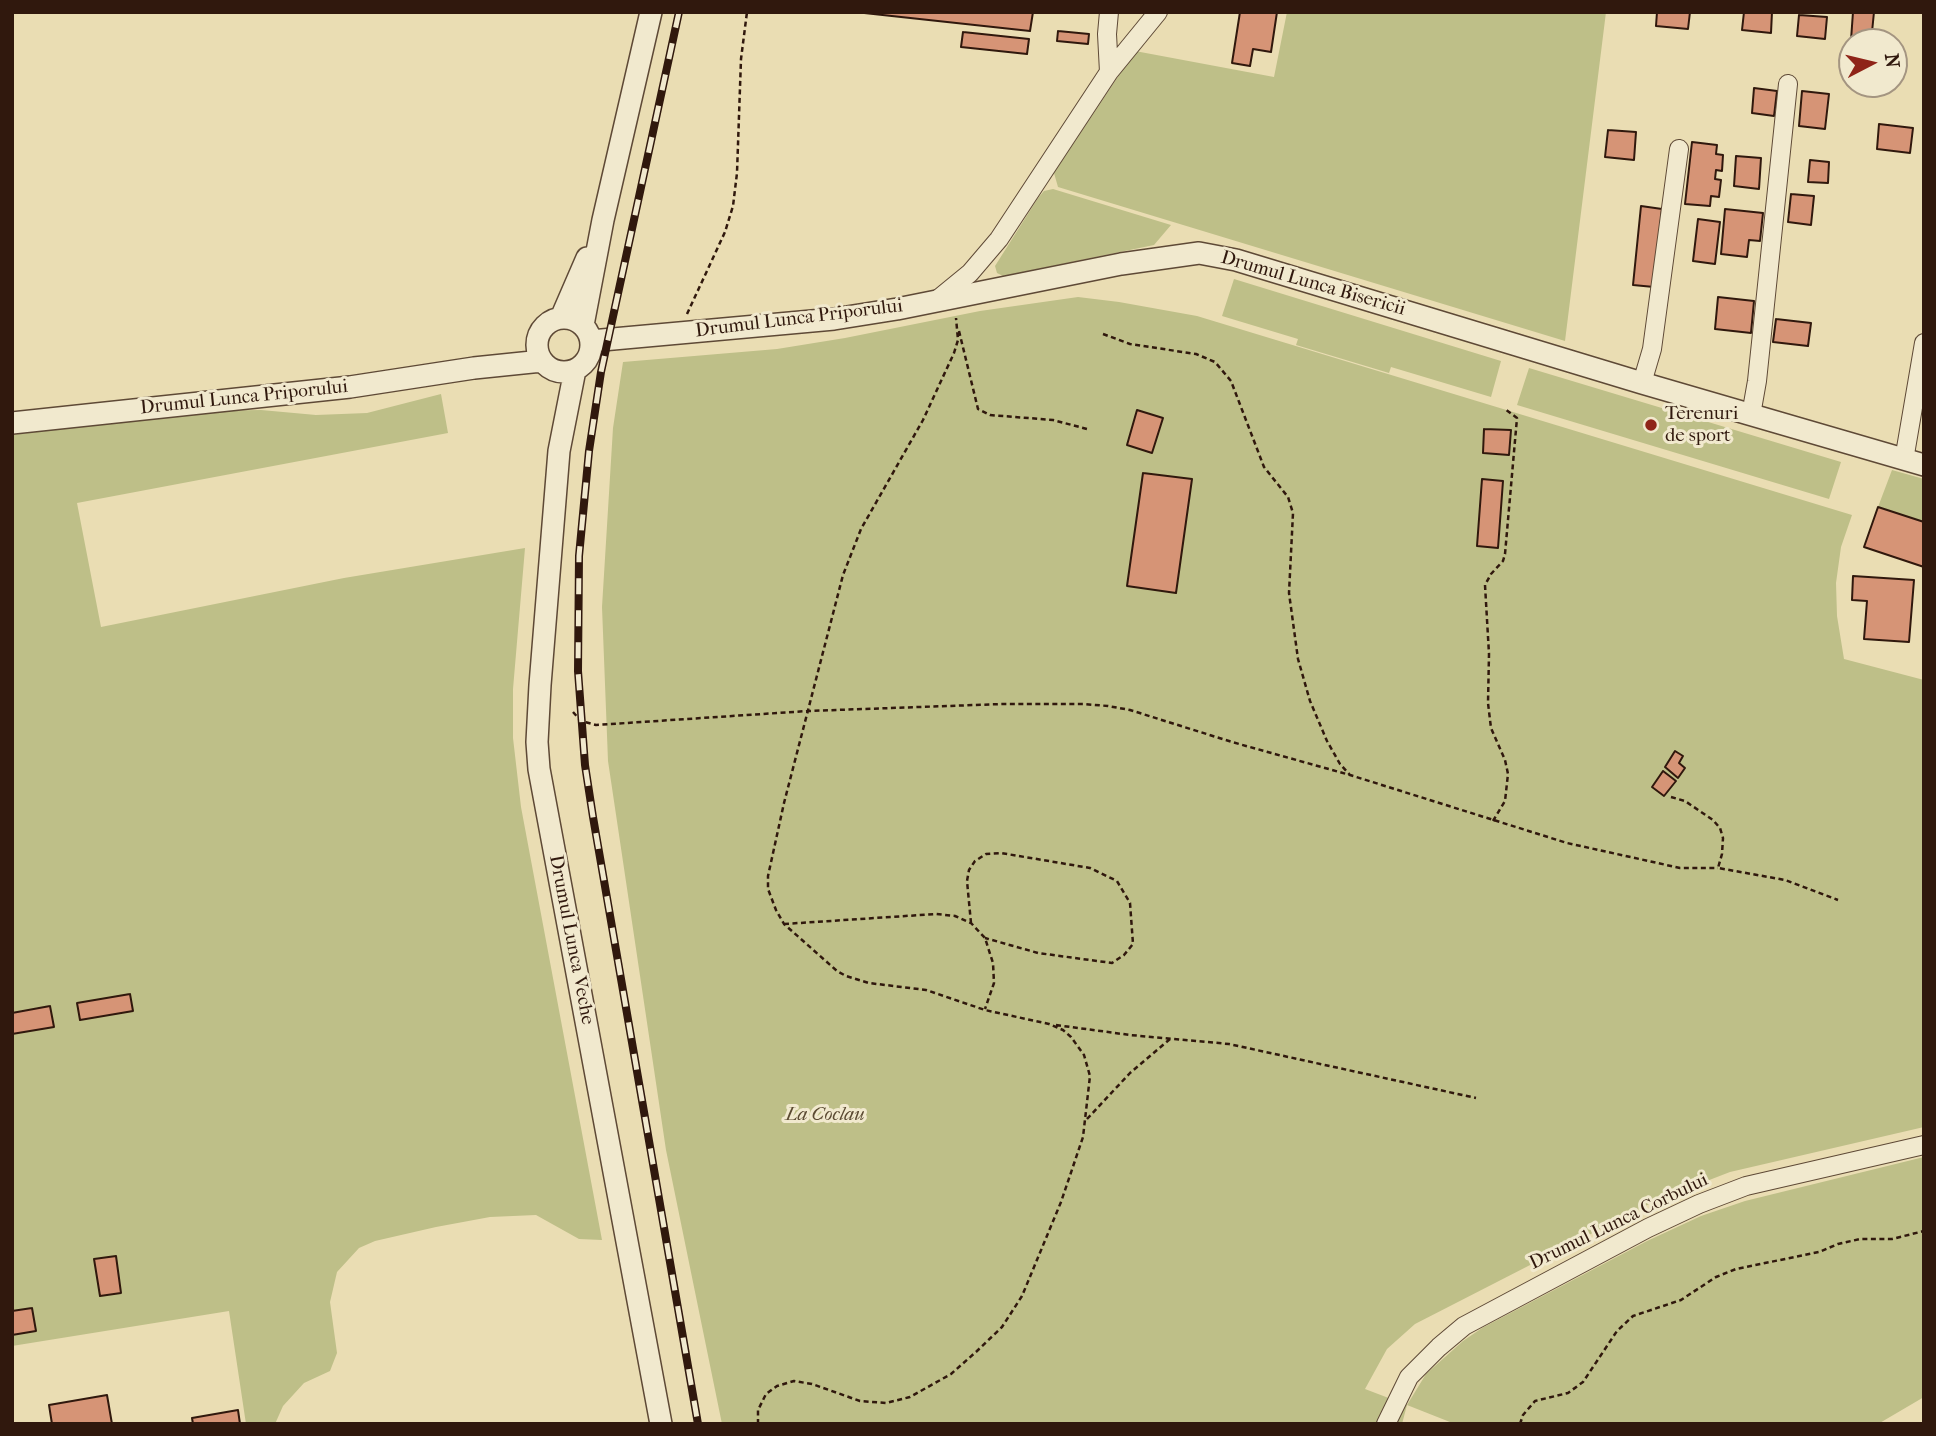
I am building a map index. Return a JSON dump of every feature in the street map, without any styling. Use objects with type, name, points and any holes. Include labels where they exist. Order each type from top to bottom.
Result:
[{"type":"street","points":[[587,333],[573,319],[561,317],[547,323],[538,339],[537,348],[548,365],[562,372],[575,370],[588,358],[587,333],[603,220],[651,12]]},
{"type":"street","points":[[1109,12],[1109,72]]},
{"type":"street","name":"Drumul Lunca Priporului","points":[[587,333],[679,333],[834,319],[935,301],[970,273],[999,239],[1109,72],[1158,12]]},
{"type":"street","points":[[1751,415],[1757,381],[1788,84]]},
{"type":"street","points":[[1642,383],[1652,349],[1679,149]]},
{"type":"street","points":[[561,317],[603,220]]},
{"type":"street","name":"Drumul Lunca Bisericii","points":[[935,301],[1154,258],[1186,253],[1211,254],[1914,462]]},
{"type":"street","name":"Drumul Lunca Priporului","points":[[474,368],[538,339]]},
{"type":"street","points":[[1914,462],[1924,343]]},
{"type":"street","name":"Drumul Lunca Priporului","points":[[12,423],[350,387],[474,368],[548,365]]},
{"type":"street","name":"Drumul Lunca Veche","points":[[548,365],[559,451]]},
{"type":"street","name":"Drumul Lunca Veche","points":[[575,370],[559,451],[540,685],[537,741],[539,769],[661,1424]]},
{"type":"street","name":"Drumul Lunca Corbului","points":[[1386,1424],[1409,1377],[1439,1346],[1464,1326],[1636,1234],[1699,1204],[1746,1186],[1924,1145]]},
{"type":"path","points":[[679,333],[725,232],[733,206],[737,173],[741,59],[747,12]]},
{"type":"path","points":[[935,301],[951,311],[956,318],[978,409],[990,415],[1053,421],[1087,429]]},
{"type":"path","points":[[958,328],[954,353],[923,420],[853,547],[843,575],[768,876],[772,899],[784,923],[837,971],[869,983],[926,990],[985,1010],[1049,1024],[1229,1044],[1476,1098]]},
{"type":"path","points":[[1103,334],[1129,344],[1196,354],[1215,362],[1231,381],[1265,467],[1288,497],[1293,513],[1289,593],[1292,631],[1298,659],[1310,701],[1327,741],[1340,764],[1350,775]]},
{"type":"path","points":[[1493,821],[1504,800],[1508,774],[1489,716],[1485,585],[1491,573],[1503,562],[1505,554],[1517,418],[1505,409]]},
{"type":"path","points":[[573,712],[581,721],[596,725],[808,711],[1003,704],[1108,706],[1130,710],[1350,775],[1567,843],[1680,868],[1718,868],[1786,880],[1838,900]]},
{"type":"path","points":[[1671,797],[1685,801],[1720,828],[1722,846],[1718,868]]},
{"type":"path","points":[[971,923],[967,881],[970,870],[975,861],[986,854],[1001,853],[1090,868],[1117,881],[1129,903],[1133,929],[1133,944],[1124,955],[1111,962],[1038,953],[985,938]]},
{"type":"path","points":[[784,923],[936,914],[955,916],[971,923],[985,938],[993,963],[994,983],[985,1010]]},
{"type":"path","points":[[758,1424],[758,1410],[766,1394],[777,1386],[794,1381],[812,1384],[860,1401],[886,1404],[910,1397],[951,1374],[1002,1327],[1022,1296],[1061,1202],[1086,1120],[1090,1076],[1084,1055],[1071,1037],[1049,1024]]},
{"type":"path","points":[[1086,1120],[1139,1064],[1170,1039]]},
{"type":"path","points":[[1520,1424],[1523,1415],[1535,1401],[1568,1392],[1583,1382],[1617,1331],[1633,1316],[1681,1300],[1716,1277],[1736,1269],[1819,1252],[1849,1241],[1892,1239],[1924,1231]]},
{"type":"green space","points":[[1287,12],[1606,12],[1565,341],[1058,187],[1054,173],[1135,51],[1274,77]]},
{"type":"green space","points":[[1053,189],[1171,225],[1154,245],[1003,276],[997,273],[995,266],[1038,198],[1044,191]]},
{"type":"green space","points":[[1234,279],[1501,361],[1491,397],[1391,367],[1389,373],[1296,345],[1298,339],[1222,316]]},
{"type":"green space","name":"La Coclau","points":[[1078,297],[1197,316],[1852,515],[1841,547],[1836,583],[1837,616],[1844,659],[1924,680],[1924,1127],[1730,1172],[1655,1201],[1415,1324],[1387,1349],[1365,1389],[1407,1405],[1402,1424],[722,1424],[666,1150],[608,761],[602,607],[613,428],[623,362],[777,349],[980,311]]},
{"type":"green space","name":"Terenuri de sport","points":[[1529,368],[1841,462],[1829,499],[1517,405]]},
{"type":"green space","points":[[441,394],[448,433],[77,503],[101,627],[344,578],[525,548],[513,689],[513,738],[521,807],[602,1240],[579,1239],[536,1215],[490,1217],[436,1227],[375,1241],[359,1248],[337,1272],[330,1302],[337,1353],[330,1371],[304,1383],[283,1406],[275,1424],[246,1424],[229,1311],[12,1346],[12,435],[196,411],[261,410],[316,415],[367,413]]},
{"type":"green space","points":[[1892,470],[1924,479],[1924,522],[1878,507]]},
{"type":"green space","points":[[1924,1157],[1924,1397],[1878,1424],[1455,1424],[1407,1405],[1426,1374],[1482,1328],[1647,1241],[1701,1216],[1745,1201]]},
{"type":"building","points":[[855,12],[1033,12],[1030,31]]},
{"type":"building","points":[[1240,12],[1277,12],[1271,52],[1253,49],[1250,66],[1232,63]]},
{"type":"building","points":[[1657,12],[1690,12],[1688,29],[1656,26]]},
{"type":"building","points":[[1744,12],[1772,12],[1771,33],[1742,30]]},
{"type":"building","points":[[1853,12],[1874,12],[1872,28],[1852,28]]},
{"type":"building","points":[[1799,15],[1827,17],[1825,39],[1797,36]]},
{"type":"building","points":[[1058,31],[1089,34],[1088,44],[1057,41]]},
{"type":"building","points":[[963,32],[1029,39],[1027,54],[961,47]]},
{"type":"building","points":[[1754,88],[1777,91],[1774,116],[1752,113]]},
{"type":"building","points":[[1802,91],[1829,94],[1825,129],[1799,126]]},
{"type":"building","points":[[1879,124],[1913,128],[1910,153],[1877,149]]},
{"type":"building","points":[[1608,130],[1636,132],[1634,160],[1605,157]]},
{"type":"building","points":[[1692,142],[1717,145],[1716,154],[1723,155],[1722,171],[1716,170],[1715,179],[1721,180],[1719,197],[1711,196],[1710,206],[1685,204]]},
{"type":"building","points":[[1736,156],[1761,158],[1759,189],[1734,186]]},
{"type":"building","points":[[1810,160],[1829,162],[1828,183],[1808,182]]},
{"type":"building","points":[[1791,194],[1814,196],[1811,225],[1788,222]]},
{"type":"building","points":[[1641,206],[1662,209],[1654,287],[1633,285]]},
{"type":"building","points":[[1725,209],[1763,213],[1760,241],[1749,240],[1747,257],[1721,254]]},
{"type":"building","points":[[1698,219],[1720,222],[1715,264],[1693,261]]},
{"type":"building","points":[[1718,297],[1754,301],[1751,333],[1715,329]]},
{"type":"building","points":[[1776,319],[1811,323],[1808,346],[1773,342]]},
{"type":"building","points":[[1137,410],[1163,418],[1152,453],[1127,445]]},
{"type":"building","points":[[1484,429],[1511,430],[1509,455],[1483,453]]},
{"type":"building","points":[[1143,473],[1192,479],[1176,593],[1127,586]]},
{"type":"building","points":[[1482,479],[1503,481],[1498,548],[1477,546]]},
{"type":"building","points":[[1878,507],[1924,522],[1924,567],[1864,547]]},
{"type":"building","points":[[1853,576],[1914,580],[1909,642],[1864,639],[1867,601],[1852,600]]},
{"type":"building","points":[[1675,751],[1683,756],[1679,763],[1685,768],[1678,778],[1665,767]]},
{"type":"building","points":[[1663,771],[1676,781],[1664,796],[1652,787]]},
{"type":"building","points":[[130,994],[133,1011],[80,1020],[77,1003]]},
{"type":"building","points":[[50,1006],[54,1027],[12,1034],[12,1013]]},
{"type":"building","points":[[116,1256],[121,1293],[100,1296],[94,1259]]},
{"type":"building","points":[[32,1308],[36,1331],[12,1335],[12,1311]]},
{"type":"building","points":[[107,1395],[112,1424],[52,1424],[49,1405]]},
{"type":"building","points":[[238,1410],[240,1424],[193,1424],[192,1418]]},
{"type":"railway","points":[[679,12],[601,372],[589,451],[579,556],[578,671],[585,765],[593,817],[698,1424]]},
{"type":"place","name":"Terenuri de sport","points":[[1651,425]]}]
